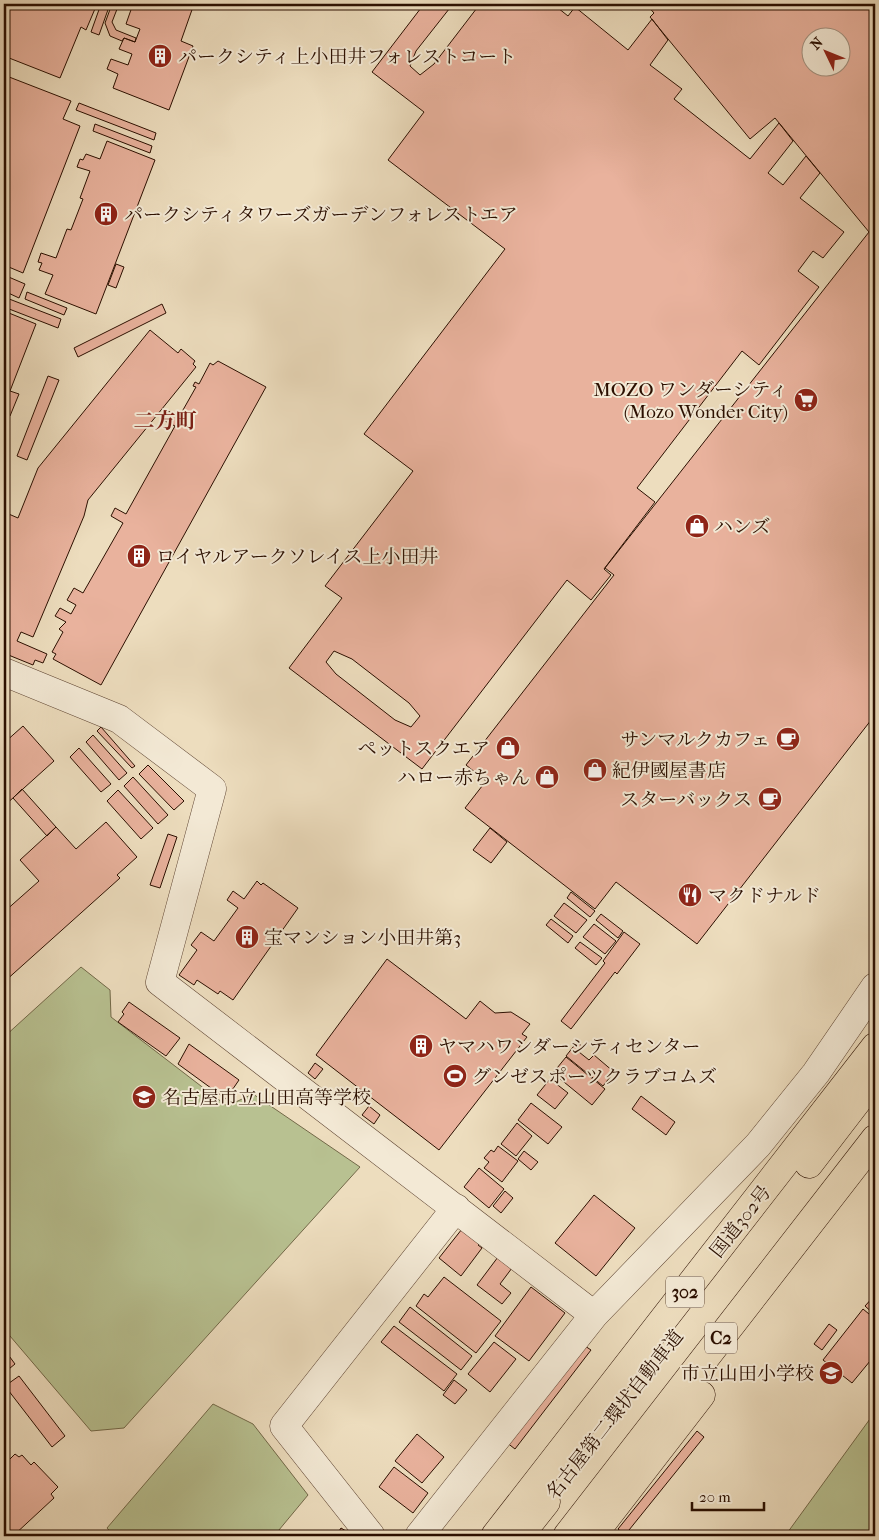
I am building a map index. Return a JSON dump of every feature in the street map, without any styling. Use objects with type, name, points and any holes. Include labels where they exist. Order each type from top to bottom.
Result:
[{"type":"highway","points":[[547,1470],[582,1411],[875,1032]]},
{"type":"highway","name":"国道302号","points":[[495,1536],[875,1047]]},
{"type":"highway","name":"名古屋第二環状自動車道","points":[[519,1536],[875,1078]]},
{"type":"highway","name":"名古屋第二環状自動車道","points":[[567,1536],[875,1139]]},
{"type":"highway","points":[[592,1536],[875,1168]]},
{"type":"street","points":[[4,672],[119,719],[212,789],[160,982],[594,1315]]},
{"type":"street","points":[[419,1536],[594,1315],[758,1145],[816,1073],[875,987]]},
{"type":"street","points":[[371,1536],[284,1426],[456,1208]]},
{"type":"green space","points":[[81,967],[110,990],[111,1017],[227,1106],[253,1094],[360,1167],[124,1428],[91,1431],[4,1329],[4,1037]]},
{"type":"green space","points":[[213,1404],[253,1424],[308,1495],[274,1536],[114,1536],[107,1528]]},
{"type":"green space","points":[[875,1412],[875,1536],[785,1536]]},
{"type":"building","points":[[4,4],[97,4],[86,30],[81,27],[60,78],[4,56]]},
{"type":"building","points":[[101,4],[110,4],[99,35],[91,32]]},
{"type":"building","points":[[112,4],[119,4],[112,22],[116,30],[136,38],[135,42],[124,38],[122,41],[110,36],[105,23]]},
{"type":"building","name":"パークシティ上小田井フォレストコート","points":[[133,4],[194,4],[181,41],[193,46],[169,110],[113,88],[118,74],[107,69],[111,59],[128,65],[132,54],[119,49],[124,38],[135,42],[140,29],[126,24]]},
{"type":"building","points":[[424,4],[453,4],[416,51],[410,66],[420,75],[434,64],[480,4],[553,4],[568,16],[575,7],[628,50],[652,19],[668,40],[650,65],[682,89],[674,99],[750,159],[779,123],[793,141],[768,173],[783,185],[806,156],[820,173],[800,198],[844,232],[823,258],[813,251],[798,271],[819,287],[759,365],[742,351],[637,488],[655,502],[604,569],[611,575],[591,600],[567,580],[422,769],[289,668],[342,598],[325,586],[413,471],[364,434],[505,249],[388,160],[424,112],[372,72]],"holes":[[[334,651],[352,659],[409,703],[420,716],[411,727],[395,720],[336,674],[326,662]]]},
{"type":"building","name":"MOZO ワンダーシティ (Mozo Wonder City)","points":[[646,4],[875,4],[875,715],[697,944],[616,882],[595,909],[465,808],[486,781],[466,765],[614,575],[605,568],[869,232],[775,118],[750,139],[650,17],[654,13]]},
{"type":"building","points":[[4,75],[71,101],[63,119],[80,126],[23,273],[4,265]]},
{"type":"building","points":[[79,103],[156,133],[154,140],[76,110]]},
{"type":"building","points":[[95,124],[152,146],[150,153],[93,131]]},
{"type":"building","name":"パークシティタワーズガーデンフォレストエア","points":[[107,141],[155,160],[96,314],[45,294],[53,275],[39,270],[42,263],[38,262],[41,253],[56,258],[67,229],[71,230],[83,199],[80,198],[90,171],[77,167],[80,159],[83,160],[86,154],[100,159]]},
{"type":"building","points":[[116,264],[124,267],[116,288],[108,285]]},
{"type":"building","points":[[4,275],[25,284],[19,298],[4,291]]},
{"type":"building","points":[[27,292],[67,308],[64,315],[25,299]]},
{"type":"building","points":[[4,297],[61,319],[58,328],[4,307]]},
{"type":"building","points":[[162,304],[166,313],[78,357],[74,348]]},
{"type":"building","points":[[4,311],[36,324],[10,391],[19,394],[10,416],[4,413]]},
{"type":"building","points":[[150,330],[178,353],[181,349],[195,361],[193,364],[196,367],[88,500],[84,516],[33,637],[21,632],[17,641],[47,654],[43,663],[35,660],[33,665],[6,654],[9,648],[4,646],[4,512],[18,518],[38,468]]},
{"type":"building","name":"ロイヤルアークソレイス上小田井","points":[[218,361],[266,387],[101,685],[53,659],[56,654],[52,652],[63,632],[59,629],[66,622],[55,616],[60,608],[71,614],[76,605],[67,600],[74,588],[83,593],[123,523],[111,516],[115,508],[126,514],[175,426],[163,420],[168,411],[179,417],[196,387],[193,386],[195,382],[199,384],[210,363],[213,365]]},
{"type":"building","points":[[48,376],[59,380],[27,460],[17,456]]},
{"type":"building","points":[[23,726],[54,761],[4,806],[4,743]]},
{"type":"building","points":[[101,727],[135,766],[132,768],[97,731]]},
{"type":"building","points":[[93,735],[127,773],[119,780],[86,742]]},
{"type":"building","points":[[79,748],[111,784],[101,792],[70,757]]},
{"type":"building","points":[[148,765],[184,801],[174,810],[139,774]]},
{"type":"building","points":[[133,777],[168,815],[158,824],[124,786]]},
{"type":"building","points":[[22,789],[56,827],[47,836],[13,798]]},
{"type":"building","points":[[118,790],[153,828],[141,839],[107,801]]},
{"type":"building","points":[[106,822],[137,857],[117,875],[120,878],[4,982],[4,912],[39,881],[20,860],[56,827],[76,849]]},
{"type":"building","points":[[490,828],[507,842],[491,863],[473,850]]},
{"type":"building","points":[[168,834],[177,837],[160,888],[150,885]]},
{"type":"building","name":"宝マンション小田井第3","points":[[257,881],[261,885],[263,883],[298,908],[233,1000],[220,991],[218,994],[197,980],[194,985],[179,975],[197,950],[191,945],[201,932],[214,941],[238,908],[227,900],[233,891],[244,899]]},
{"type":"building","points":[[571,892],[595,911],[590,917],[567,898]]},
{"type":"building","points":[[564,903],[587,920],[576,933],[554,916]]},
{"type":"building","points":[[601,914],[623,931],[618,938],[596,920]]},
{"type":"building","points":[[551,919],[573,936],[568,943],[546,925]]},
{"type":"building","points":[[594,924],[616,941],[605,954],[583,937]]},
{"type":"building","points":[[624,932],[640,944],[617,974],[615,972],[571,1029],[561,1021],[605,963],[603,961]]},
{"type":"building","points":[[580,942],[602,958],[596,965],[575,948]]},
{"type":"building","name":"ヤマハワンダーシティセンター","points":[[387,959],[466,1019],[480,1001],[495,1013],[511,1012],[530,1024],[522,1034],[527,1037],[439,1150],[316,1055]]},
{"type":"building","points":[[129,1002],[180,1038],[166,1056],[118,1022]]},
{"type":"building","points":[[577,1042],[583,1047],[579,1052],[589,1060],[594,1055],[614,1072],[603,1086],[566,1056]]},
{"type":"building","points":[[189,1044],[239,1080],[226,1099],[178,1064]]},
{"type":"building","points":[[566,1057],[605,1089],[592,1105],[553,1073]]},
{"type":"building","points":[[315,1063],[323,1069],[315,1079],[308,1073]]},
{"type":"building","points":[[550,1079],[568,1093],[555,1109],[537,1095]]},
{"type":"building","points":[[641,1096],[675,1122],[666,1135],[632,1109]]},
{"type":"building","points":[[531,1103],[562,1127],[548,1144],[518,1120]]},
{"type":"building","points":[[369,1106],[380,1115],[374,1124],[362,1115]]},
{"type":"building","points":[[517,1123],[532,1136],[516,1156],[501,1144]]},
{"type":"building","points":[[498,1146],[518,1161],[502,1182],[484,1168],[489,1162],[484,1158],[491,1150],[494,1152]]},
{"type":"building","points":[[524,1151],[538,1162],[531,1170],[518,1159]]},
{"type":"building","points":[[479,1168],[504,1189],[489,1208],[464,1187]]},
{"type":"building","points":[[505,1191],[513,1198],[501,1213],[493,1206]]},
{"type":"building","points":[[594,1195],[635,1228],[596,1276],[555,1243]]},
{"type":"building","points":[[462,1229],[481,1242],[478,1245],[482,1248],[461,1276],[439,1258]]},
{"type":"building","points":[[501,1253],[515,1264],[500,1284],[511,1293],[502,1304],[477,1285]]},
{"type":"building","points":[[444,1277],[501,1321],[476,1353],[416,1306],[424,1294],[428,1297]]},
{"type":"building","points":[[531,1287],[565,1313],[529,1361],[495,1336]]},
{"type":"building","points":[[875,1295],[875,1315],[865,1306]]},
{"type":"building","points":[[410,1307],[472,1356],[461,1370],[399,1322]]},
{"type":"building","points":[[863,1309],[875,1319],[875,1355],[852,1383],[823,1360]]},
{"type":"building","points":[[829,1324],[837,1330],[822,1350],[814,1344]]},
{"type":"building","points":[[394,1326],[457,1374],[444,1391],[381,1342]]},
{"type":"building","points":[[494,1342],[516,1359],[490,1392],[468,1374]]},
{"type":"building","points":[[582,1344],[591,1350],[515,1449],[506,1442]]},
{"type":"building","points":[[4,1349],[15,1364],[4,1373]]},
{"type":"building","points":[[19,1376],[65,1436],[52,1447],[5,1386]]},
{"type":"building","points":[[454,1380],[467,1390],[455,1404],[443,1395]]},
{"type":"building","points":[[697,1431],[704,1437],[625,1535],[618,1529]]},
{"type":"building","points":[[417,1434],[444,1457],[422,1483],[395,1461]]},
{"type":"building","points":[[15,1454],[19,1457],[22,1455],[31,1465],[34,1462],[58,1487],[51,1494],[54,1498],[13,1536],[4,1536],[4,1465]]},
{"type":"building","points":[[394,1467],[428,1493],[413,1513],[379,1487]]},
{"type":"building","points":[[341,1528],[354,1536],[336,1536]]},
{"type":"place","name":"パークシティ上小田井フォレストコート","points":[[160,56]]},
{"type":"place","name":"パークシティタワーズガーデンフォレストエア","points":[[106,214]]},
{"type":"place","name":"MOZO ワンダーシティ (Mozo Wonder City)","points":[[806,400]]},
{"type":"place","name":"ハンズ","points":[[697,526]]},
{"type":"place","name":"ロイヤルアークソレイス上小田井","points":[[139,556]]},
{"type":"place","name":"サンマルクカフェ","points":[[788,739]]},
{"type":"place","name":"ペットスクエア","points":[[508,748]]},
{"type":"place","name":"紀伊國屋書店","points":[[595,770]]},
{"type":"place","name":"ハロー赤ちゃん","points":[[547,777]]},
{"type":"place","name":"スターバックス","points":[[770,799]]},
{"type":"place","name":"マクドナルド","points":[[690,895]]},
{"type":"place","name":"宝マンション小田井第3","points":[[247,937]]},
{"type":"place","name":"ヤマハワンダーシティセンター","points":[[421,1046]]},
{"type":"place","name":"グンゼスポーツクラブコムズ","points":[[455,1076]]},
{"type":"place","name":"名古屋市立山田高等学校","points":[[144,1097]]},
{"type":"place","name":"市立山田小学校","points":[[831,1373]]},
{"type":"district","name":"二方町","points":[[165,421]]}]
